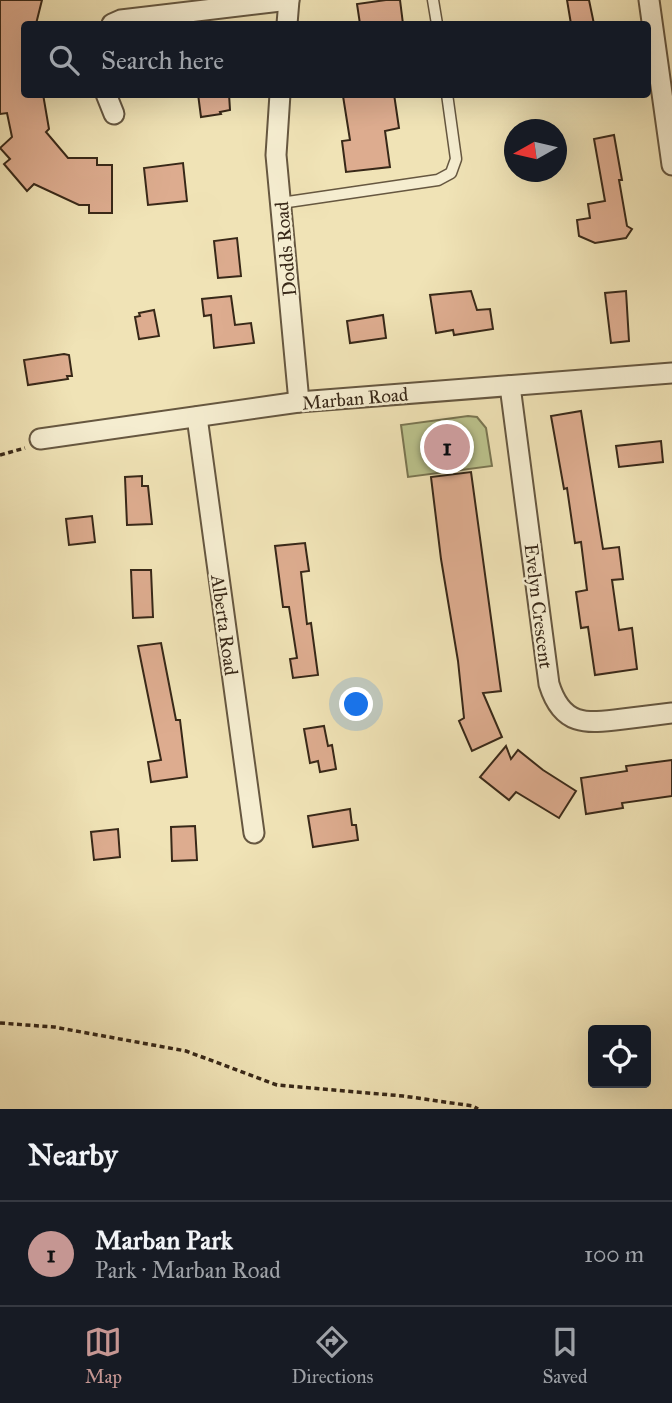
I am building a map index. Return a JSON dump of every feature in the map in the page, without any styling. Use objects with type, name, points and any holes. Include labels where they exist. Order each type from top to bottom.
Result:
[{"type":"street","points":[[119,21],[289,0],[286,21]]},
{"type":"street","points":[[649,0],[672,166]]},
{"type":"street","points":[[108,98],[114,114]]},
{"type":"street","name":"Dodds Road","points":[[280,98],[276,155],[299,402]]},
{"type":"street","name":"Marban Road","points":[[40,439],[299,402],[672,373]]},
{"type":"street","name":"Evelyn Crescent","points":[[510,386],[549,684],[554,701],[577,721],[593,723],[672,713]]},
{"type":"street","name":"Alberta Road","points":[[197,417],[254,833]]},
{"type":"lane","points":[[433,0],[436,21]]},
{"type":"lane","points":[[281,203],[438,180],[451,173],[456,159],[448,98]]},
{"type":"path","points":[[0,455],[22,450],[40,439]]},
{"type":"path","points":[[0,1023],[54,1027],[186,1051],[277,1085],[403,1096],[473,1106],[478,1109]]},
{"type":"green space","points":[[477,417],[486,428],[492,466],[408,477],[401,425]]},
{"type":"building","points":[[0,0],[42,0],[37,21],[21,21],[21,98],[44,98],[49,129],[46,132],[68,158],[97,158],[97,165],[112,165],[112,213],[89,213],[89,205],[79,205],[34,184],[27,191],[4,164],[10,159],[0,148],[12,137],[7,113],[0,114]]},
{"type":"building","points":[[400,0],[403,21],[360,21],[357,4]]},
{"type":"building","points":[[567,0],[589,0],[593,21],[570,21]]},
{"type":"building","points":[[199,98],[229,98],[230,110],[201,117]]},
{"type":"building","points":[[343,98],[395,98],[399,128],[385,131],[390,167],[346,172],[342,141],[350,140]]},
{"type":"building","points":[[614,135],[627,226],[632,229],[626,238],[595,243],[579,236],[577,220],[590,218],[588,204],[605,201],[594,139]]},
{"type":"building","points":[[183,163],[187,201],[148,205],[144,168]]},
{"type":"building","points":[[237,238],[241,276],[218,278],[214,241]]},
{"type":"building","points":[[471,291],[477,310],[490,309],[493,329],[454,335],[453,330],[436,333],[430,295]]},
{"type":"building","points":[[626,291],[629,341],[611,343],[605,293]]},
{"type":"building","points":[[231,296],[235,325],[251,323],[254,343],[214,348],[211,315],[204,316],[202,299]]},
{"type":"building","points":[[154,310],[159,336],[139,339],[135,317],[140,316],[139,313]]},
{"type":"building","points":[[383,315],[386,338],[350,343],[347,321]]},
{"type":"building","points":[[69,355],[72,376],[67,376],[68,379],[28,385],[24,360]]},
{"type":"building","points":[[581,411],[603,549],[619,547],[623,579],[612,580],[619,630],[632,628],[637,669],[595,675],[588,627],[581,628],[576,592],[587,590],[581,542],[575,543],[567,488],[564,489],[551,416]]},
{"type":"building","points":[[661,441],[663,462],[619,467],[616,446]]},
{"type":"building","points":[[471,472],[501,691],[483,693],[502,737],[472,751],[459,721],[464,718],[458,661],[431,477]]},
{"type":"building","points":[[142,476],[142,486],[148,486],[152,524],[127,525],[125,477]]},
{"type":"building","points":[[92,516],[95,542],[69,545],[66,519]]},
{"type":"building","points":[[305,543],[309,571],[301,572],[307,624],[311,623],[318,675],[293,678],[290,659],[297,658],[289,607],[283,607],[275,546]]},
{"type":"building","points":[[131,570],[151,570],[153,617],[133,618]]},
{"type":"building","points":[[161,643],[176,720],[180,720],[187,777],[151,782],[148,762],[161,760],[138,646]]},
{"type":"building","points":[[324,726],[328,746],[332,745],[336,769],[320,772],[318,761],[310,763],[304,729]]},
{"type":"building","points":[[506,746],[511,759],[518,750],[576,791],[559,818],[516,792],[509,800],[480,777]]},
{"type":"building","points":[[672,760],[672,796],[622,803],[623,808],[586,814],[581,778],[627,771],[626,766]]},
{"type":"building","points":[[350,809],[358,840],[313,847],[308,816]]},
{"type":"building","points":[[195,826],[197,860],[172,861],[171,827]]},
{"type":"building","points":[[118,829],[120,857],[94,860],[91,832]]},
{"type":"place","name":"Marban Park","points":[[447,447]]}]
